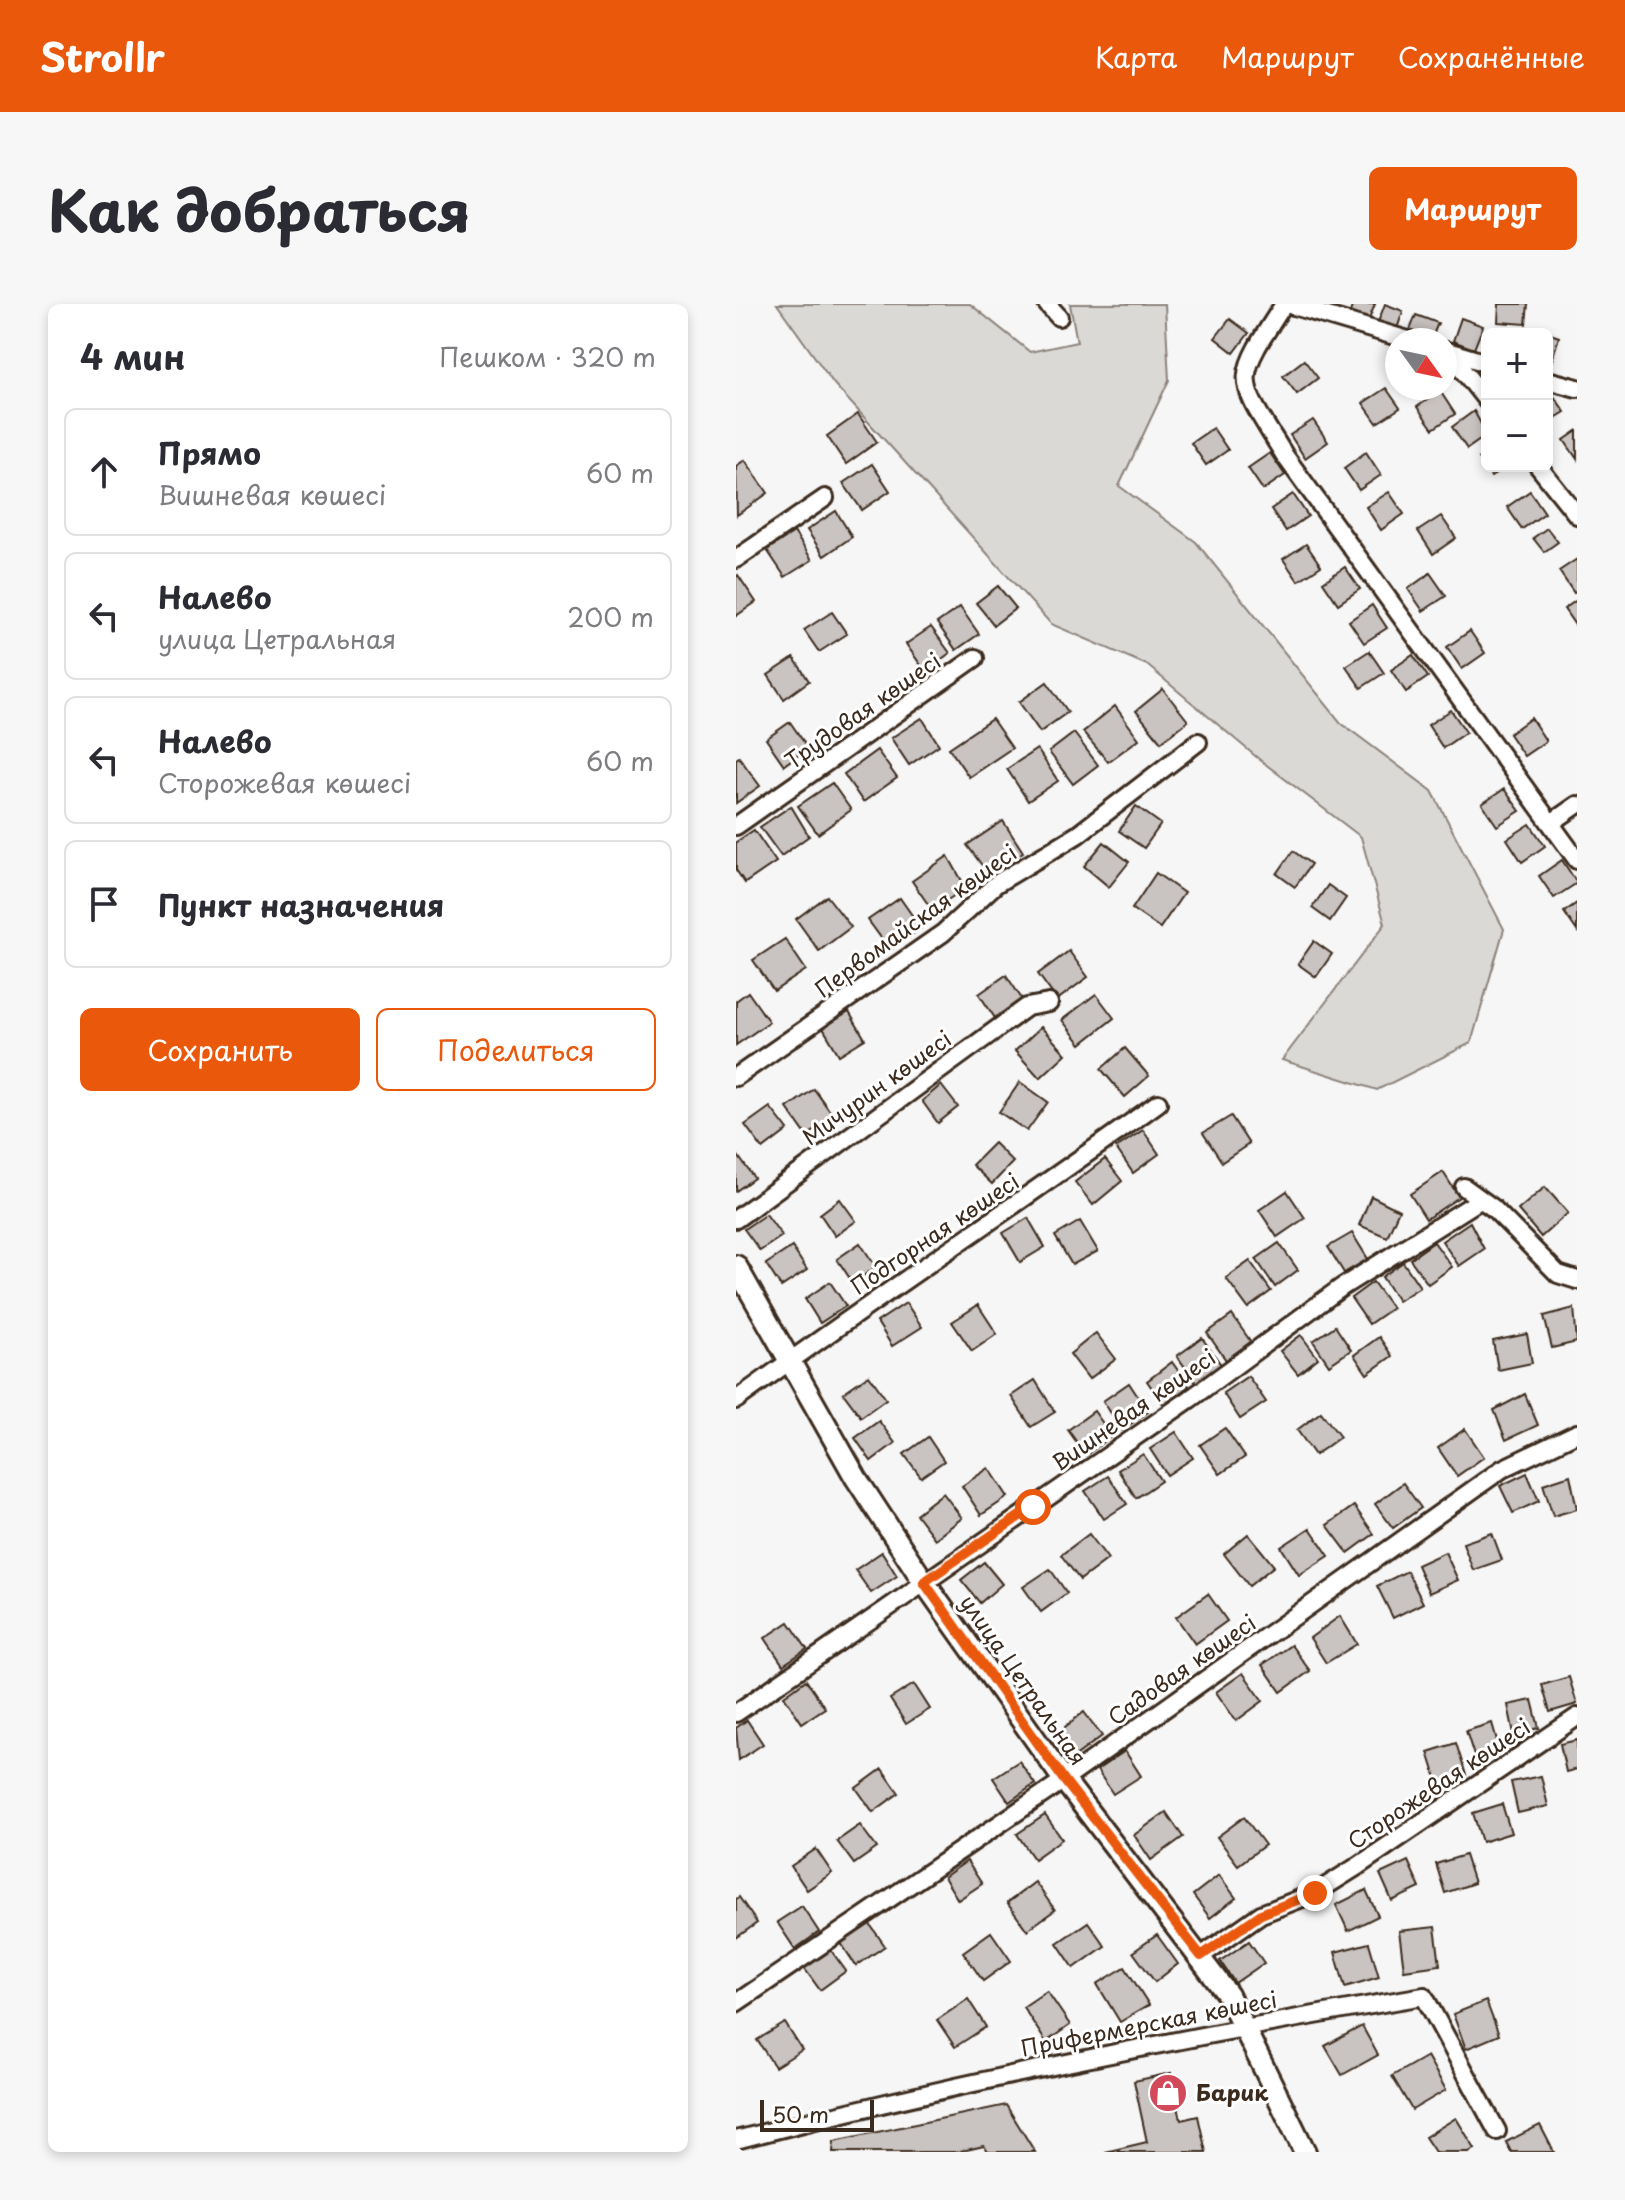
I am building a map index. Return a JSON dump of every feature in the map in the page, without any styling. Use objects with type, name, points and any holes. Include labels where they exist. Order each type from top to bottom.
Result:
[{"type":"street","points":[[1047,304],[1059,317]]},
{"type":"street","points":[[1385,333],[1286,304],[1249,357],[1244,381],[1253,403],[1285,456],[1577,860]]},
{"type":"street","points":[[1457,354],[1481,361]]},
{"type":"street","points":[[1457,364],[1486,400]]},
{"type":"street","points":[[1553,382],[1577,388]]},
{"type":"street","points":[[1543,472],[1577,515]]},
{"type":"street","points":[[736,559],[825,498]]},
{"type":"street","name":"Трудовая көшесі","points":[[736,826],[975,658]]},
{"type":"street","name":"Первомайская көшесі","points":[[736,1077],[943,933],[996,884],[1077,835],[1198,742]]},
{"type":"street","points":[[1551,823],[1577,805]]},
{"type":"street","name":"Мичурин көшесі","points":[[736,1219],[1027,1007],[1049,1003]]},
{"type":"street","name":"Подгорная көшесі","points":[[736,1400],[916,1270],[1024,1201],[1158,1103]]},
{"type":"street","points":[[1464,1187],[1493,1208],[1558,1274],[1577,1280]]},
{"type":"street","name":"Вишневая көшесі","points":[[736,1713],[1190,1399],[1342,1287],[1480,1200]]},
{"type":"street","name":"улица Цетральная","points":[[736,1266],[856,1478],[924,1582],[1064,1780],[1228,1995],[1241,2027],[1273,2082],[1305,2152]]},
{"type":"street","name":"Садовая көшесі","points":[[736,2003],[1064,1780],[1502,1469],[1577,1433]]},
{"type":"street","name":"Сторожевая көшесі","points":[[1201,1956],[1261,1914],[1315,1893],[1358,1866],[1577,1717]]},
{"type":"street","name":"Прифермерская көшесі","points":[[736,2140],[842,2111],[1241,2027],[1424,1996],[1497,2131]]},
{"type":"shaded area","points":[[777,304],[970,304],[1030,352],[1077,342],[1070,304],[1165,304],[1169,380],[1119,486],[1196,542],[1341,723],[1432,791],[1504,929],[1471,1043],[1377,1090],[1282,1060],[1385,924],[1361,837],[1260,760],[1147,665],[1051,624],[834,384]]},
{"type":"building","points":[[1353,304],[1375,304],[1368,322],[1349,315]]},
{"type":"building","points":[[1385,304],[1403,311],[1397,328],[1377,325]]},
{"type":"building","points":[[1499,304],[1528,304],[1526,324],[1498,322]]},
{"type":"building","points":[[1416,315],[1438,323],[1436,328],[1411,328]]},
{"type":"building","points":[[1461,318],[1483,326],[1474,349],[1457,343]]},
{"type":"building","points":[[1230,319],[1249,333],[1234,353],[1215,338]]},
{"type":"building","points":[[1553,335],[1559,337],[1553,356]]},
{"type":"building","points":[[1304,360],[1318,378],[1297,394],[1283,376]]},
{"type":"building","points":[[1385,389],[1385,400],[1394,400],[1400,408],[1377,423],[1363,403]]},
{"type":"building","points":[[1553,395],[1565,412],[1553,419]]},
{"type":"building","points":[[1427,400],[1446,400],[1455,414],[1433,429],[1417,407]]},
{"type":"building","points":[[1474,411],[1481,424],[1481,439],[1467,449],[1452,427]]},
{"type":"building","points":[[858,414],[877,442],[846,464],[827,436]]},
{"type":"building","points":[[1313,420],[1328,442],[1305,458],[1290,435]]},
{"type":"building","points":[[1213,428],[1228,450],[1206,465],[1191,443]]},
{"type":"building","points":[[1577,431],[1577,459],[1564,440]]},
{"type":"building","points":[[1366,452],[1381,475],[1359,490],[1344,468]]},
{"type":"building","points":[[1270,453],[1285,475],[1263,490],[1248,468]]},
{"type":"building","points":[[745,460],[768,493],[737,515],[736,466]]},
{"type":"building","points":[[872,464],[890,491],[862,510],[843,483]]},
{"type":"building","points":[[1530,491],[1545,513],[1522,529],[1507,507]]},
{"type":"building","points":[[1389,492],[1404,514],[1381,530],[1366,507]]},
{"type":"building","points":[[1293,494],[1308,516],[1286,531],[1271,509]]},
{"type":"building","points":[[836,511],[852,537],[824,556],[807,530]]},
{"type":"building","points":[[1441,516],[1456,538],[1433,554],[1418,531]]},
{"type":"building","points":[[1547,528],[1558,542],[1544,552],[1533,538]]},
{"type":"building","points":[[794,532],[812,560],[785,577],[767,550]]},
{"type":"building","points":[[1306,544],[1321,566],[1298,581],[1283,559]]},
{"type":"building","points":[[1577,559],[1577,591],[1574,593],[1559,571]]},
{"type":"building","points":[[1345,567],[1360,589],[1338,604],[1323,582]]},
{"type":"building","points":[[1430,573],[1446,596],[1423,611],[1408,589]]},
{"type":"building","points":[[738,575],[756,602],[736,616],[736,577]]},
{"type":"building","points":[[998,586],[1016,608],[994,625],[976,603]]},
{"type":"building","points":[[1577,600],[1577,628],[1564,609]]},
{"type":"building","points":[[1372,605],[1387,628],[1364,643],[1349,621]]},
{"type":"building","points":[[960,607],[979,634],[956,650],[937,623]]},
{"type":"building","points":[[832,612],[847,634],[819,652],[804,630]]},
{"type":"building","points":[[931,627],[950,653],[925,671],[906,644]]},
{"type":"building","points":[[1470,631],[1485,653],[1462,669],[1447,647]]},
{"type":"building","points":[[1369,651],[1384,673],[1361,688],[1346,666]]},
{"type":"building","points":[[1413,655],[1428,677],[1406,692],[1391,670]]},
{"type":"building","points":[[794,658],[809,681],[784,699],[768,675]]},
{"type":"building","points":[[1047,682],[1068,712],[1040,732],[1019,702]]},
{"type":"building","points":[[1163,689],[1188,721],[1161,742],[1136,711]]},
{"type":"building","points":[[1115,706],[1139,739],[1108,762],[1083,732]]},
{"type":"building","points":[[1451,710],[1466,732],[1443,748],[1428,725]]},
{"type":"building","points":[[922,718],[939,745],[909,765],[891,738]]},
{"type":"building","points":[[1531,718],[1546,741],[1524,756],[1509,734]]},
{"type":"building","points":[[992,719],[1012,748],[969,777],[949,748]]},
{"type":"building","points":[[790,722],[808,748],[784,765],[766,739]]},
{"type":"building","points":[[1074,733],[1098,765],[1073,784],[1049,752]]},
{"type":"building","points":[[1037,749],[1058,781],[1028,801],[1007,769]]},
{"type":"building","points":[[877,750],[897,778],[863,802],[844,774]]},
{"type":"building","points":[[739,757],[760,786],[736,803],[736,759]]},
{"type":"building","points":[[832,783],[851,810],[818,834],[798,806]]},
{"type":"building","points":[[1504,789],[1520,811],[1497,826],[1482,804]]},
{"type":"building","points":[[791,806],[809,836],[781,856],[760,827]]},
{"type":"building","points":[[1136,806],[1161,824],[1144,848],[1119,831]]},
{"type":"building","points":[[1003,821],[1023,852],[989,875],[967,845]]},
{"type":"building","points":[[1530,824],[1545,846],[1522,862],[1507,839]]},
{"type":"building","points":[[754,830],[776,862],[745,883],[736,870],[736,842]]},
{"type":"building","points":[[1104,842],[1129,862],[1109,887],[1084,866]]},
{"type":"building","points":[[1293,851],[1311,864],[1295,887],[1277,874]]},
{"type":"building","points":[[948,856],[966,888],[932,910],[912,881]]},
{"type":"building","points":[[1562,860],[1577,883],[1554,898],[1539,876]]},
{"type":"building","points":[[1156,873],[1184,893],[1160,928],[1132,909]]},
{"type":"building","points":[[1328,885],[1346,898],[1330,921],[1312,908]]},
{"type":"building","points":[[827,896],[851,927],[819,951],[796,919]]},
{"type":"building","points":[[900,898],[921,928],[890,950],[868,920]]},
{"type":"building","points":[[1577,903],[1577,931],[1564,912]]},
{"type":"building","points":[[785,939],[806,970],[774,991],[753,960]]},
{"type":"building","points":[[1314,941],[1332,954],[1316,977],[1298,964]]},
{"type":"building","points":[[1069,951],[1088,977],[1057,1000],[1038,974]]},
{"type":"building","points":[[1006,975],[1022,999],[995,1018],[979,994]]},
{"type":"building","points":[[748,992],[769,1022],[736,1045],[736,1001]]},
{"type":"building","points":[[1096,994],[1114,1018],[1081,1044],[1062,1020]]},
{"type":"building","points":[[849,1012],[865,1039],[839,1055],[823,1028]]},
{"type":"building","points":[[1041,1027],[1066,1054],[1040,1078],[1015,1051]]},
{"type":"building","points":[[1125,1048],[1149,1076],[1125,1097],[1101,1069]]},
{"type":"building","points":[[1020,1082],[1048,1102],[1027,1131],[999,1112]]},
{"type":"building","points":[[941,1085],[958,1107],[938,1123],[922,1101]]},
{"type":"building","points":[[814,1089],[834,1117],[807,1136],[787,1108]]},
{"type":"building","points":[[770,1107],[788,1130],[763,1149],[745,1125]]},
{"type":"building","points":[[1231,1116],[1249,1144],[1222,1162],[1203,1133]]},
{"type":"building","points":[[1143,1130],[1159,1154],[1133,1173],[1116,1148]]},
{"type":"building","points":[[994,1143],[1013,1162],[992,1184],[972,1165]]},
{"type":"building","points":[[736,1153],[754,1178],[736,1191]]},
{"type":"building","points":[[1105,1159],[1122,1181],[1093,1205],[1075,1182]]},
{"type":"building","points":[[1443,1172],[1459,1197],[1426,1219],[1410,1194]]},
{"type":"building","points":[[1545,1187],[1568,1213],[1541,1237],[1518,1210]]},
{"type":"building","points":[[1287,1191],[1305,1218],[1277,1237],[1259,1210]]},
{"type":"building","points":[[1371,1196],[1399,1210],[1387,1237],[1359,1225]]},
{"type":"building","points":[[840,1199],[856,1221],[835,1236],[820,1214]]},
{"type":"building","points":[[766,1214],[782,1236],[760,1251],[744,1229]]},
{"type":"building","points":[[1028,1218],[1045,1247],[1020,1262],[1003,1233]]},
{"type":"building","points":[[1080,1221],[1098,1251],[1072,1265],[1055,1236]]},
{"type":"building","points":[[1470,1222],[1484,1249],[1459,1266],[1442,1241]]},
{"type":"building","points":[[1352,1233],[1368,1259],[1344,1273],[1328,1247]]},
{"type":"building","points":[[1434,1242],[1452,1267],[1428,1284],[1410,1259]]},
{"type":"building","points":[[860,1243],[876,1267],[853,1283],[837,1259]]},
{"type":"building","points":[[1279,1243],[1298,1270],[1275,1287],[1256,1259]]},
{"type":"building","points":[[792,1247],[807,1270],[781,1287],[766,1264]]},
{"type":"building","points":[[1250,1261],[1271,1291],[1248,1308],[1226,1278]]},
{"type":"building","points":[[1403,1262],[1420,1287],[1398,1301],[1382,1277]]},
{"type":"building","points":[[830,1282],[846,1306],[820,1323],[805,1299]]},
{"type":"building","points":[[1373,1282],[1392,1308],[1369,1324],[1351,1298]]},
{"type":"building","points":[[906,1303],[922,1327],[892,1346],[877,1322]]},
{"type":"building","points":[[978,1305],[997,1334],[972,1351],[952,1322]]},
{"type":"building","points":[[1574,1308],[1577,1342],[1552,1348],[1544,1316]]},
{"type":"building","points":[[1232,1315],[1251,1342],[1226,1360],[1207,1333]]},
{"type":"building","points":[[1335,1326],[1351,1350],[1329,1365],[1313,1341]]},
{"type":"building","points":[[1096,1333],[1116,1359],[1089,1379],[1070,1354]]},
{"type":"building","points":[[1527,1334],[1532,1363],[1498,1370],[1493,1341]]},
{"type":"building","points":[[1301,1335],[1318,1358],[1298,1374],[1280,1351]]},
{"type":"building","points":[[1379,1337],[1392,1356],[1367,1374],[1354,1355]]},
{"type":"building","points":[[1202,1338],[1222,1366],[1197,1384],[1177,1356]]},
{"type":"building","points":[[1172,1362],[1189,1386],[1164,1405],[1147,1381]]},
{"type":"building","points":[[869,1375],[886,1399],[861,1417],[843,1393]]},
{"type":"building","points":[[1248,1376],[1266,1402],[1240,1419],[1223,1393]]},
{"type":"building","points":[[1035,1380],[1055,1412],[1031,1427],[1011,1396]]},
{"type":"building","points":[[1129,1383],[1148,1412],[1122,1430],[1103,1401]]},
{"type":"building","points":[[1525,1394],[1538,1425],[1506,1440],[1494,1410]]},
{"type":"building","points":[[1094,1411],[1112,1436],[1086,1455],[1068,1430]]},
{"type":"building","points":[[1321,1412],[1340,1437],[1315,1455],[1297,1430]]},
{"type":"building","points":[[879,1421],[895,1443],[871,1461],[855,1438]]},
{"type":"building","points":[[1225,1428],[1245,1457],[1220,1474],[1200,1445]]},
{"type":"building","points":[[1465,1429],[1484,1457],[1457,1476],[1438,1448]]},
{"type":"building","points":[[1176,1432],[1193,1458],[1167,1475],[1150,1449]]},
{"type":"building","points":[[928,1437],[944,1461],[921,1477],[904,1454]]},
{"type":"building","points":[[1143,1454],[1161,1481],[1136,1498],[1118,1470]]},
{"type":"building","points":[[989,1468],[1008,1497],[981,1515],[962,1486]]},
{"type":"building","points":[[1527,1473],[1539,1501],[1513,1513],[1500,1486]]},
{"type":"building","points":[[1570,1475],[1577,1509],[1553,1516],[1543,1484]]},
{"type":"building","points":[[1108,1476],[1127,1504],[1104,1519],[1085,1491]]},
{"type":"building","points":[[1403,1483],[1421,1508],[1393,1528],[1375,1504]]},
{"type":"building","points":[[943,1493],[962,1518],[935,1539],[916,1514]]},
{"type":"building","points":[[1354,1506],[1374,1534],[1348,1553],[1327,1525]]},
{"type":"building","points":[[1310,1528],[1329,1556],[1299,1575],[1281,1547]]},
{"type":"building","points":[[1492,1533],[1502,1560],[1473,1570],[1463,1543]]},
{"type":"building","points":[[1089,1534],[1108,1559],[1080,1580],[1061,1555]]},
{"type":"building","points":[[1248,1534],[1274,1566],[1249,1586],[1224,1554]]},
{"type":"building","points":[[882,1552],[897,1576],[871,1593],[855,1570]]},
{"type":"building","points":[[1445,1552],[1458,1580],[1429,1593],[1417,1565]]},
{"type":"building","points":[[984,1562],[1002,1584],[980,1603],[961,1580]]},
{"type":"building","points":[[1050,1569],[1067,1593],[1041,1612],[1023,1587]]},
{"type":"building","points":[[1407,1571],[1423,1603],[1393,1618],[1377,1586]]},
{"type":"building","points":[[1208,1594],[1227,1621],[1195,1644],[1176,1617]]},
{"type":"building","points":[[1340,1616],[1357,1644],[1326,1663],[1310,1638]]},
{"type":"building","points":[[789,1622],[807,1649],[783,1665],[765,1638]]},
{"type":"building","points":[[1291,1645],[1310,1671],[1281,1692],[1262,1665]]},
{"type":"building","points":[[1243,1673],[1263,1701],[1236,1721],[1216,1692]]},
{"type":"building","points":[[1569,1677],[1577,1704],[1550,1712],[1542,1685]]},
{"type":"building","points":[[806,1680],[825,1708],[802,1723],[784,1696]]},
{"type":"building","points":[[914,1684],[930,1709],[906,1724],[890,1699]]},
{"type":"building","points":[[1532,1700],[1539,1728],[1514,1734],[1508,1705]]},
{"type":"building","points":[[1084,1712],[1102,1736],[1074,1757],[1056,1734]]},
{"type":"building","points":[[747,1720],[763,1744],[739,1760],[736,1728]]},
{"type":"building","points":[[1492,1723],[1500,1751],[1475,1759],[1466,1731]]},
{"type":"building","points":[[1577,1740],[1577,1769],[1566,1772],[1560,1744]]},
{"type":"building","points":[[1456,1743],[1466,1775],[1438,1784],[1428,1752]]},
{"type":"building","points":[[1125,1751],[1141,1776],[1113,1794],[1097,1770]]},
{"type":"building","points":[[1019,1761],[1035,1784],[1009,1802],[993,1778]]},
{"type":"building","points":[[882,1769],[899,1793],[873,1812],[856,1788]]},
{"type":"building","points":[[1541,1776],[1548,1806],[1518,1813],[1511,1782]]},
{"type":"building","points":[[1502,1804],[1511,1833],[1482,1842],[1473,1813]]},
{"type":"building","points":[[1166,1812],[1183,1837],[1151,1860],[1134,1835]]},
{"type":"building","points":[[1045,1815],[1062,1839],[1034,1859],[1017,1834]]},
{"type":"building","points":[[1244,1817],[1265,1845],[1238,1865],[1217,1837]]},
{"type":"building","points":[[860,1825],[877,1848],[854,1864],[837,1841]]},
{"type":"building","points":[[816,1849],[832,1873],[807,1890],[791,1866]]},
{"type":"building","points":[[1465,1855],[1474,1883],[1445,1893],[1436,1864]]},
{"type":"building","points":[[967,1861],[982,1884],[958,1900],[944,1877]]},
{"type":"building","points":[[1408,1861],[1420,1888],[1392,1901],[1380,1874]]},
{"type":"building","points":[[1219,1875],[1236,1898],[1210,1918],[1193,1895]]},
{"type":"building","points":[[1035,1882],[1055,1910],[1027,1930],[1007,1903]]},
{"type":"building","points":[[1366,1890],[1378,1916],[1348,1931],[1336,1905]]},
{"type":"building","points":[[739,1897],[757,1923],[736,1938],[736,1899]]},
{"type":"building","points":[[802,1906],[819,1932],[795,1949],[777,1922]]},
{"type":"building","points":[[1088,1922],[1105,1946],[1074,1968],[1057,1943]]},
{"type":"building","points":[[869,1923],[885,1946],[856,1966],[841,1943]]},
{"type":"building","points":[[1435,1927],[1440,1965],[1404,1970],[1399,1931]]},
{"type":"building","points":[[991,1932],[1011,1961],[983,1981],[963,1952]]},
{"type":"building","points":[[1157,1935],[1178,1964],[1155,1982],[1133,1952]]},
{"type":"building","points":[[1249,1941],[1264,1963],[1235,1983],[1220,1961]]},
{"type":"building","points":[[1369,1943],[1379,1977],[1345,1987],[1335,1952]]},
{"type":"building","points":[[830,1949],[846,1971],[820,1990],[804,1968]]},
{"type":"building","points":[[1125,1967],[1149,2005],[1120,2022],[1097,1984]]},
{"type":"building","points":[[1047,1991],[1070,2025],[1046,2042],[1023,2007]]},
{"type":"building","points":[[968,1999],[986,2027],[955,2047],[937,2020]]},
{"type":"building","points":[[1486,2001],[1499,2035],[1466,2049],[1453,2014]]},
{"type":"building","points":[[785,2023],[802,2050],[775,2067],[757,2040]]},
{"type":"building","points":[[1362,2026],[1378,2055],[1342,2075],[1325,2046]]},
{"type":"building","points":[[1427,2056],[1446,2090],[1412,2110],[1392,2076]]},
{"type":"building","points":[[1171,2073],[1181,2120],[1198,2116],[1206,2152],[1105,2152],[1147,2142],[1134,2081]]},
{"type":"building","points":[[1006,2105],[1035,2152],[988,2152],[984,2146],[958,2152],[833,2152],[834,2141]]},
{"type":"building","points":[[1456,2118],[1475,2149],[1469,2152],[1435,2152],[1425,2137]]},
{"type":"building","points":[[1540,2125],[1554,2152],[1511,2152],[1506,2142]]},
{"type":"place","name":"Барик","points":[[1168,2093]]},
{"type":"route","points":[[1033,1507],[924,1582],[1064,1780],[1201,1956],[1261,1914],[1315,1893]]}]
